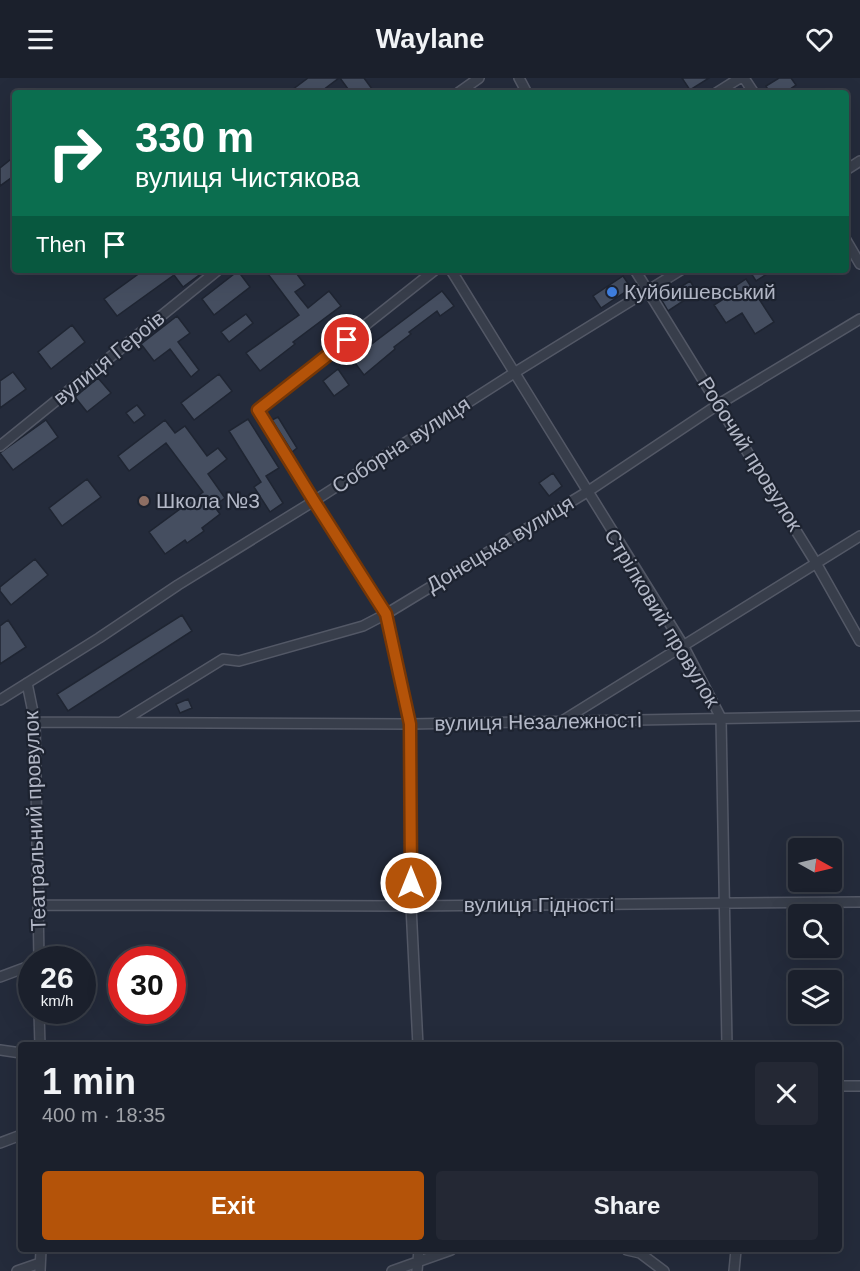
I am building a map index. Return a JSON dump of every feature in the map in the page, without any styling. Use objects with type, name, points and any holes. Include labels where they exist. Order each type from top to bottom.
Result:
[{"type":"street","points":[[462,90],[479,78]]},
{"type":"street","points":[[721,90],[742,78],[752,90]]},
{"type":"street","points":[[849,245],[860,264]]},
{"type":"street","name":"вулиця Героїв","points":[[0,446],[214,273]]},
{"type":"street","points":[[418,1042],[411,906],[410,724],[386,614],[258,410],[431,273]]},
{"type":"street","name":"Стрілковий провулок","points":[[454,273],[682,645],[721,718],[728,1042]]},
{"type":"street","name":"Робочий провулок","points":[[637,273],[816,563],[860,641]]},
{"type":"street","name":"Соборна вулиця","points":[[0,700],[178,585],[676,273]]},
{"type":"street","name":"Донецька вулиця","points":[[121,722],[223,660],[239,662],[363,626],[386,614],[587,492],[719,404],[860,319]]},
{"type":"street","points":[[560,722],[860,536]]},
{"type":"street","name":"Театральний провулок","points":[[27,683],[35,722],[39,946]]},
{"type":"street","name":"вулиця Незалежності","points":[[35,722],[410,724],[860,716]]},
{"type":"street","name":"вулиця Гідності","points":[[38,905],[411,906],[860,902]]},
{"type":"street","points":[[0,977],[18,970]]},
{"type":"street","points":[[39,1024],[40,1042]]},
{"type":"street","points":[[0,1050],[18,1053]]},
{"type":"street","points":[[842,1086],[860,1086]]},
{"type":"street","points":[[0,1143],[18,1137]]},
{"type":"street","points":[[17,1271],[40,1267],[41,1252]]},
{"type":"street","points":[[392,1271],[418,1266],[447,1252]]},
{"type":"street","points":[[636,1252],[664,1271]]},
{"type":"street","points":[[734,1271],[736,1252]]},
{"type":"building","points":[[308,78],[339,78],[323,90],[292,90]]},
{"type":"building","points":[[340,78],[364,78],[373,90],[349,90]]},
{"type":"building","points":[[682,78],[709,78],[690,90]]},
{"type":"building","points":[[779,78],[791,78],[796,85],[788,90],[768,90],[766,86]]},
{"type":"building","points":[[12,158],[12,177],[0,186],[0,168]]},
{"type":"building","points":[[140,273],[202,273],[183,287],[174,275],[117,316],[104,299]]},
{"type":"building","points":[[235,273],[240,273],[250,287],[214,315],[202,299]]},
{"type":"building","points":[[267,273],[296,273],[305,285],[295,292],[308,308],[329,291],[341,306],[293,342],[295,344],[260,371],[246,353],[299,315]]},
{"type":"building","points":[[751,273],[768,273],[756,281]]},
{"type":"building","name":"Куйбишевський","points":[[623,276],[631,288],[601,308],[593,296]]},
{"type":"building","points":[[746,279],[774,322],[755,334],[742,313],[726,323],[714,305],[730,295],[728,291]]},
{"type":"building","points":[[690,281],[697,292],[668,311],[661,299]]},
{"type":"building","points":[[442,291],[454,306],[440,316],[437,311],[409,332],[411,334],[364,375],[352,359]]},
{"type":"building","points":[[246,314],[253,323],[229,342],[221,332]]},
{"type":"building","points":[[177,316],[190,333],[178,342],[199,370],[191,377],[170,349],[154,361],[141,344]]},
{"type":"building","points":[[72,325],[85,342],[51,369],[38,352]]},
{"type":"building","points":[[338,369],[349,385],[334,396],[323,381]]},
{"type":"building","points":[[13,372],[26,389],[0,408],[0,381]]},
{"type":"building","points":[[219,374],[232,391],[194,420],[181,403]]},
{"type":"building","points":[[98,378],[111,393],[87,412],[75,397]]},
{"type":"building","points":[[137,405],[145,415],[134,423],[126,413]]},
{"type":"building","points":[[278,417],[297,448],[292,452],[272,420]]},
{"type":"building","points":[[248,419],[279,468],[266,476],[283,503],[270,512],[254,487],[261,482],[229,431]]},
{"type":"building","points":[[46,420],[58,437],[13,470],[0,453]]},
{"type":"building","points":[[165,420],[175,433],[185,426],[207,456],[218,448],[227,459],[208,474],[225,498],[214,506],[220,514],[202,528],[204,531],[187,543],[185,540],[165,554],[149,532],[203,492],[166,443],[129,471],[118,456]]},
{"type":"building","points":[[553,473],[562,486],[549,496],[539,483]]},
{"type":"building","points":[[87,479],[101,497],[62,526],[49,508]]},
{"type":"building","points":[[35,559],[48,575],[11,605],[0,591],[0,587]]},
{"type":"building","points":[[182,615],[192,631],[68,711],[57,694]]},
{"type":"building","points":[[8,620],[26,647],[0,664],[0,626]]},
{"type":"building","points":[[188,699],[192,708],[180,713],[176,704]]},
{"type":"place","name":"Куйбишевський","points":[[612,292]]},
{"type":"place","name":"Школа №3","points":[[144,501]]},
{"type":"route","points":[[347,340],[258,410],[386,614],[410,724],[411,883]]}]
